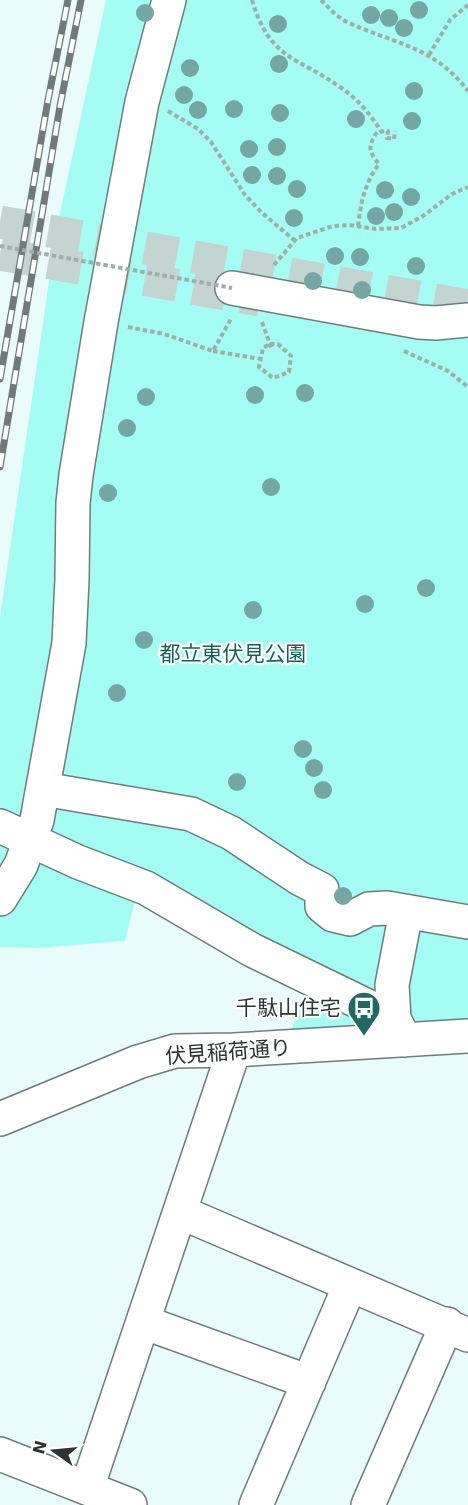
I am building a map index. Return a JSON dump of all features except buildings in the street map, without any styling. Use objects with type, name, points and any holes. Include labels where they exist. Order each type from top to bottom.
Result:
[{"type":"street","points":[[0,899],[21,865],[38,820],[69,644],[73,503],[101,322],[142,102],[169,0]]},
{"type":"street","points":[[244,291],[436,323],[468,320]]},
{"type":"street","points":[[43,789],[191,814],[231,833],[299,878],[322,890],[322,906],[333,915],[350,918],[369,909],[387,908],[468,922]]},
{"type":"street","points":[[0,826],[78,862],[146,888],[252,950],[400,1030]]},
{"type":"street","points":[[400,1030],[393,986],[406,912]]},
{"type":"street","name":"伏見稲荷通り","points":[[0,1119],[138,1062],[175,1051],[234,1050],[400,1030],[468,1036]]},
{"type":"street","points":[[87,1488],[234,1050]]},
{"type":"street","points":[[180,1212],[458,1329],[368,1505]]},
{"type":"street","points":[[256,1505],[350,1285]]},
{"type":"street","points":[[143,1322],[309,1382]]},
{"type":"street","points":[[0,1454],[130,1505]]},
{"type":"path","points":[[252,0],[261,24],[276,47],[291,59],[331,81],[353,97],[371,116],[381,131]]},
{"type":"path","points":[[321,0],[345,21],[429,55],[460,80],[468,91]]},
{"type":"path","points":[[429,55],[450,20],[468,5]]},
{"type":"path","points":[[142,102],[172,112],[198,129],[212,142],[245,195],[294,240]]},
{"type":"path","points":[[358,226],[363,192],[379,164],[369,151],[369,145],[377,132],[388,131],[387,138],[394,139],[395,132]]},
{"type":"path","points":[[213,351],[244,291],[260,282],[294,240],[333,226],[401,228],[423,216],[452,194],[468,187]]},
{"type":"path","points":[[0,246],[244,291]]},
{"type":"path","points":[[399,318],[393,332],[394,342],[405,352],[448,371],[468,387]]},
{"type":"path","points":[[101,322],[164,334],[213,351],[261,359]]},
{"type":"path","points":[[270,344],[278,344],[291,356],[289,372],[273,378],[259,367],[261,359],[262,348],[270,344]]},
{"type":"green space","name":"都立東伏見公園","points":[[106,0],[468,0],[468,1022],[427,1026],[0,819],[0,617],[57,227]]},
{"type":"green space","points":[[0,833],[136,897],[125,941],[38,948],[0,947]]},
{"type":"green space","points":[[304,993],[383,1029],[291,1031]]},
{"type":"tunnel","points":[[0,222],[468,306]]},
{"type":"tunnel","points":[[0,254],[260,300]]},
{"type":"railway","points":[[0,379],[48,100],[68,0]]},
{"type":"railway","points":[[0,467],[60,106],[81,0]]},
{"type":"place","name":"千駄山住宅","points":[[364,1037]]}]
